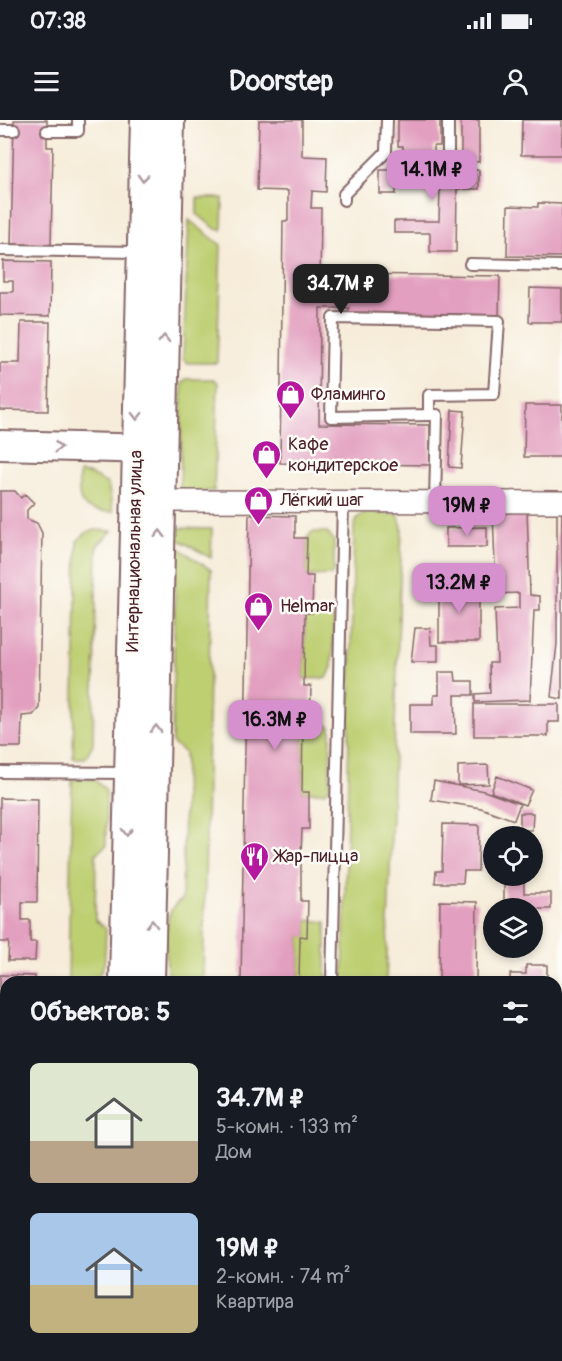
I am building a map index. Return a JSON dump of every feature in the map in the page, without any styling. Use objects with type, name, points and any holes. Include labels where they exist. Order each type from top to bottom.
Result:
[{"type":"main road","name":"Интернациональная улица","points":[[145,120],[141,252],[149,449],[160,501],[150,976]]},
{"type":"main road","name":"Интернациональная улица","points":[[124,976],[128,773],[170,120]]},
{"type":"main road","points":[[0,445],[149,449]]},
{"type":"street","points":[[160,501],[562,502]]},
{"type":"lane","points":[[47,131],[78,130],[78,120]]},
{"type":"lane","points":[[344,200],[344,194],[387,152],[387,120]]},
{"type":"lane","points":[[448,120],[448,157]]},
{"type":"lane","points":[[0,130],[14,130]]},
{"type":"lane","points":[[0,250],[141,252]]},
{"type":"lane","points":[[470,264],[562,266]]},
{"type":"lane","points":[[429,415],[429,395],[494,394],[499,321],[333,318],[331,417],[437,415],[435,502]]},
{"type":"lane","points":[[332,976],[344,502]]},
{"type":"lane","points":[[0,772],[128,773]]},
{"type":"green space","points":[[197,198],[223,198],[222,230],[216,229],[197,214]]},
{"type":"green space","points":[[189,220],[221,245],[217,363],[188,363],[183,359]]},
{"type":"green space","points":[[186,379],[214,379],[218,383],[214,491],[180,493],[182,383]]},
{"type":"green space","points":[[79,473],[89,474],[108,484],[113,512],[93,510],[83,504],[79,492]]},
{"type":"green space","points":[[364,513],[398,514],[402,527],[386,976],[343,976],[354,528],[357,518]]},
{"type":"green space","points":[[176,528],[212,529],[211,558],[176,538]]},
{"type":"green space","points":[[112,531],[97,546],[93,744],[85,758],[73,758],[77,541],[87,532]]},
{"type":"green space","points":[[312,532],[327,532],[334,540],[334,571],[331,575],[306,576],[307,538]]},
{"type":"green space","points":[[176,546],[211,570],[203,976],[172,976],[167,972],[168,922],[175,905],[182,900],[185,753],[172,743]]},
{"type":"green space","points":[[305,613],[326,613],[334,619],[332,667],[327,678],[304,679]]},
{"type":"green space","points":[[303,721],[319,721],[331,727],[330,784],[329,789],[324,792],[302,792]]},
{"type":"green space","points":[[72,779],[94,779],[106,790],[106,846],[96,853],[95,920],[106,928],[104,961],[96,976],[68,976]]},
{"type":"green space","points":[[307,920],[326,922],[326,976],[299,976],[300,936],[307,936]]},
{"type":"building","points":[[14,120],[47,120],[47,147],[53,147],[51,245],[11,244]]},
{"type":"building","points":[[259,120],[302,120],[302,156],[327,157],[326,192],[312,191],[311,208],[321,208],[320,290],[349,290],[350,274],[500,276],[499,315],[349,312],[349,308],[320,308],[319,424],[430,425],[430,465],[280,463],[283,221],[288,221],[288,191],[257,190]]},
{"type":"building","points":[[398,120],[440,120],[440,146],[434,146],[434,167],[403,168],[403,146],[398,146]]},
{"type":"building","points":[[461,120],[479,120],[479,162],[461,161]]},
{"type":"building","points":[[522,120],[562,120],[562,155],[521,155]]},
{"type":"building","points":[[380,170],[479,170],[479,189],[457,189],[456,252],[430,252],[430,233],[394,233],[394,221],[439,221],[440,189],[396,189],[396,194],[380,194]]},
{"type":"building","points":[[538,203],[562,204],[561,257],[507,256],[508,206],[538,207]]},
{"type":"building","points":[[3,261],[51,262],[50,316],[0,315],[0,292],[13,292],[13,281],[3,281]]},
{"type":"building","points":[[530,288],[562,289],[562,322],[529,322]]},
{"type":"building","points":[[21,322],[50,322],[48,411],[0,410],[0,363],[20,363]]},
{"type":"building","points":[[525,405],[562,405],[562,457],[524,457]]},
{"type":"building","points":[[452,410],[465,411],[461,468],[449,467]]},
{"type":"building","points":[[0,491],[15,491],[21,498],[25,494],[34,503],[27,510],[27,519],[37,523],[42,533],[39,708],[33,715],[22,716],[21,747],[0,747]]},
{"type":"building","points":[[527,510],[530,595],[540,596],[540,610],[534,610],[530,700],[475,702],[475,694],[490,693],[489,663],[497,663],[495,609],[519,608],[519,593],[496,594],[493,511]]},
{"type":"building","points":[[557,512],[562,512],[562,699],[551,697],[557,644]]},
{"type":"building","points":[[249,515],[295,516],[295,538],[307,538],[306,576],[313,576],[312,613],[305,613],[304,686],[311,686],[310,721],[303,721],[302,792],[309,792],[309,829],[302,829],[301,901],[308,901],[307,937],[300,936],[299,976],[241,976]]},
{"type":"building","points":[[487,527],[487,547],[446,547],[446,528]]},
{"type":"building","points":[[439,587],[479,587],[479,642],[439,642]]},
{"type":"building","points":[[415,628],[430,628],[431,645],[438,645],[438,662],[411,662]]},
{"type":"building","points":[[439,672],[455,672],[456,681],[473,681],[473,695],[455,695],[456,734],[410,734],[410,704],[434,704],[434,695],[439,695]]},
{"type":"building","points":[[474,704],[559,704],[559,722],[548,722],[548,736],[474,736]]},
{"type":"building","points":[[488,765],[489,784],[458,785],[458,766]]},
{"type":"building","points":[[497,776],[532,790],[525,805],[491,792]]},
{"type":"building","points":[[434,781],[484,791],[520,804],[514,820],[481,808],[431,800]]},
{"type":"building","points":[[0,798],[38,799],[37,902],[22,902],[22,920],[30,920],[30,942],[36,942],[35,961],[8,961],[9,942],[0,942]]},
{"type":"building","points":[[520,813],[533,813],[532,826],[520,826]]},
{"type":"building","points":[[443,824],[479,825],[478,871],[464,871],[463,883],[435,883],[436,871],[442,871]]},
{"type":"building","points":[[504,886],[524,886],[524,893],[551,893],[551,909],[543,909],[543,898],[504,898]]},
{"type":"building","points":[[440,901],[477,902],[476,976],[439,976]]},
{"type":"building","points":[[526,965],[547,965],[547,976],[510,976],[510,974],[526,974]]},
{"type":"place","name":"Фламинго","points":[[290,420]]},
{"type":"place","name":"Кафе кондитерское","points":[[267,480]]},
{"type":"place","name":"Лёгкий шаг","points":[[259,526]]},
{"type":"place","name":"Helmar","points":[[259,632]]},
{"type":"place","name":"Жар-пицца","points":[[254,882]]}]
